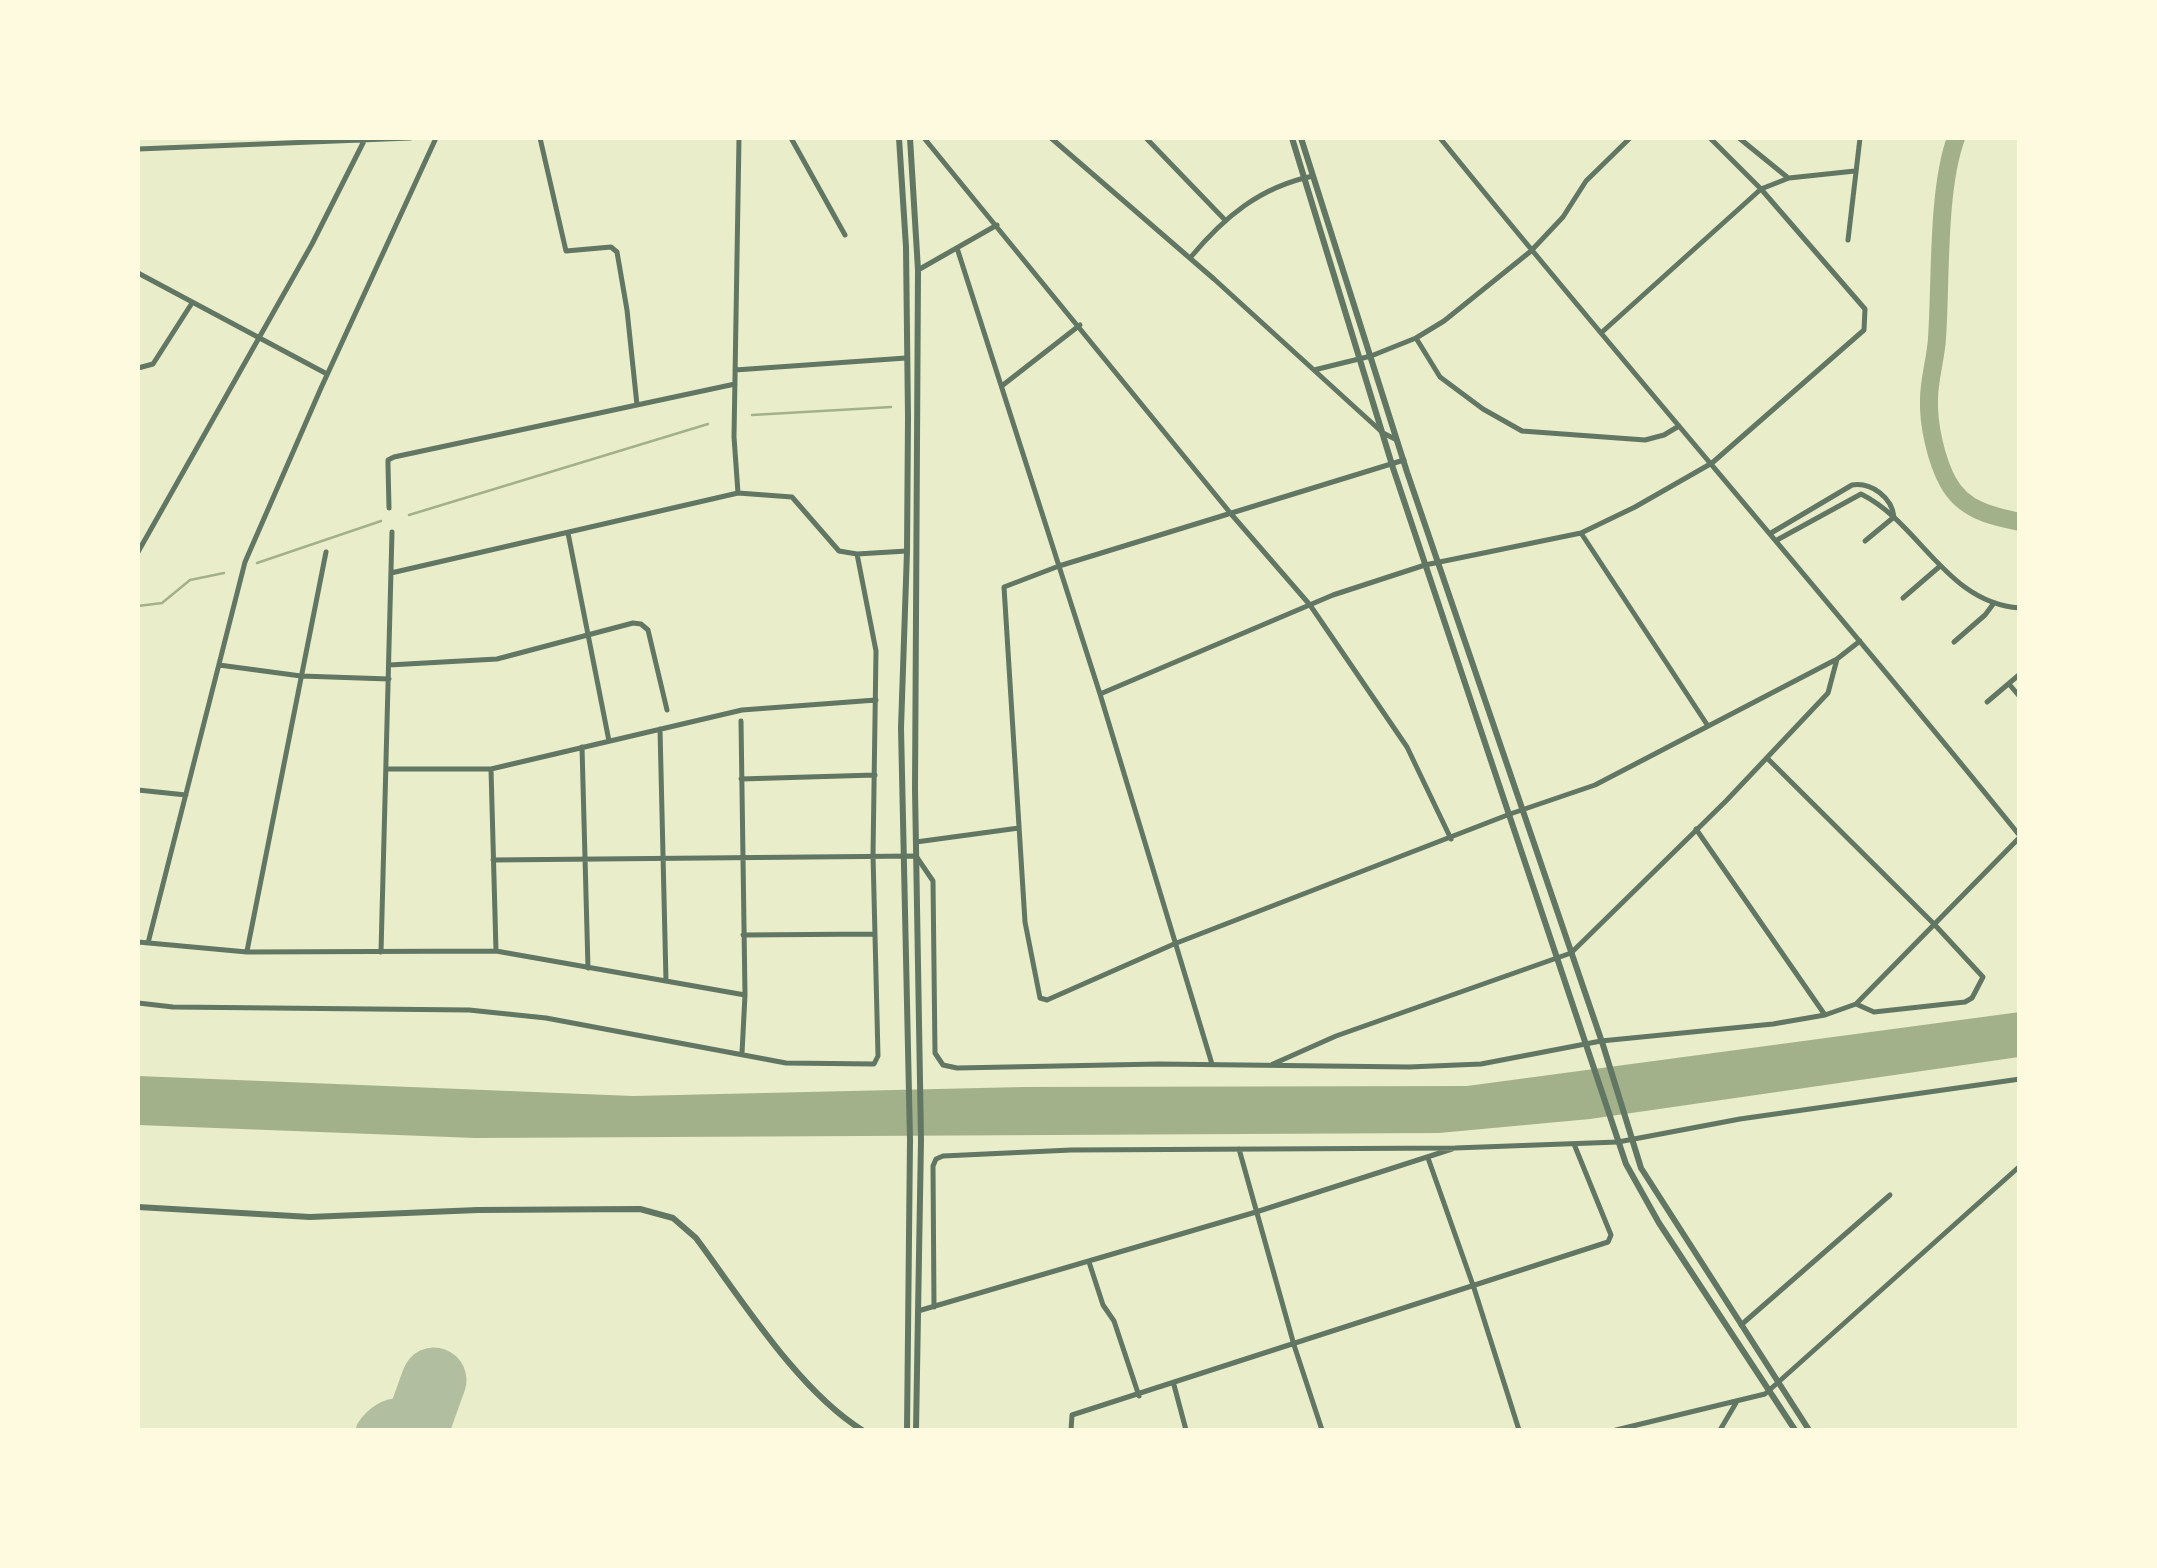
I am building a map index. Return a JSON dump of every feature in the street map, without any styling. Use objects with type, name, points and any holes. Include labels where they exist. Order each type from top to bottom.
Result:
[{"type":"street","points":[[138,150],[410,138]]},
{"type":"street","points":[[148,943],[245,562],[436,138]]},
{"type":"street","points":[[540,138],[566,252],[610,247],[617,252],[637,405]]},
{"type":"street","points":[[738,493],[735,384],[739,138]]},
{"type":"street","points":[[791,138],[845,235]]},
{"type":"street","points":[[899,138],[906,247],[907,551],[901,728],[910,1140],[907,1430]]},
{"type":"street","points":[[910,138],[918,270],[916,856],[920,1140],[916,1430]]},
{"type":"street","points":[[924,138],[1310,606],[1406,747],[1451,840]]},
{"type":"street","points":[[1051,138],[1383,434],[1398,440]]},
{"type":"street","points":[[1146,138],[1224,220]]},
{"type":"street","points":[[1292,138],[1371,356],[1602,1043],[1630,1138],[1652,1188],[1809,1430]]},
{"type":"street","points":[[1301,138],[1383,434],[1614,1132],[1651,1211],[1795,1430]]},
{"type":"street","points":[[916,856],[933,881],[935,1053],[943,1065],[1409,1067],[1480,1064],[1602,1043],[1825,1016],[1856,1004],[2020,836],[1440,138]]},
{"type":"street","points":[[1314,370],[1371,356],[1416,338],[1444,321],[1531,251],[1562,217],[1586,181],[1630,138]]},
{"type":"street","points":[[1100,694],[1334,594],[1425,565],[1580,533],[1635,507],[1712,463],[1864,330],[1865,308],[1762,190],[1710,138]]},
{"type":"street","points":[[1739,138],[1789,178]]},
{"type":"street","points":[[1848,240],[1860,138]]},
{"type":"street","points":[[138,552],[142,537],[312,244],[365,140]]},
{"type":"street","points":[[1602,333],[1762,190],[1789,178],[1856,171]]},
{"type":"street","points":[[1190,258],[1224,220],[1260,196],[1309,177]]},
{"type":"street","points":[[918,270],[997,225]]},
{"type":"street","points":[[957,248],[1004,385],[1212,1064]]},
{"type":"street","points":[[138,273],[327,374]]},
{"type":"street","points":[[138,368],[152,364],[192,303]]},
{"type":"street","points":[[1004,385],[1080,326]]},
{"type":"street","points":[[1416,338],[1440,377],[1483,409],[1522,431],[1645,440],[1679,426]]},
{"type":"street","points":[[736,370],[906,358]]},
{"type":"street","points":[[389,508],[388,465],[394,456],[735,384]]},
{"type":"street","points":[[1404,460],[1059,566],[1004,587],[1024,922],[1040,998],[1047,1000],[1174,944],[1595,785],[1836,659],[1860,641]]},
{"type":"street","points":[[1770,532],[1852,485],[1873,487],[1893,507],[1894,517]]},
{"type":"street","points":[[391,573],[738,493],[792,498],[840,551],[907,551]]},
{"type":"street","points":[[1777,540],[1856,494],[1867,496],[1894,517],[1939,567],[1972,592],[2020,608]]},
{"type":"street","points":[[1866,541],[1894,517]]},
{"type":"street","points":[[382,952],[392,532]]},
{"type":"street","points":[[568,532],[608,742]]},
{"type":"street","points":[[1580,533],[1708,726]]},
{"type":"street","points":[[247,952],[326,552]]},
{"type":"street","points":[[138,1003],[173,1007],[469,1010],[546,1018],[786,1063],[874,1064],[878,1056],[874,934],[876,651],[857,554]]},
{"type":"street","points":[[1904,598],[1939,567]]},
{"type":"street","points":[[1954,642],[1986,615],[1994,602]]},
{"type":"street","points":[[389,665],[497,658],[632,623],[641,624],[648,630],[668,710]]},
{"type":"street","points":[[1270,1065],[1336,1036],[1558,960],[1571,952],[1768,758],[1828,692],[1836,659]]},
{"type":"street","points":[[220,665],[301,676],[389,680]]},
{"type":"street","points":[[1987,702],[2020,674]]},
{"type":"street","points":[[2009,684],[2020,697]]},
{"type":"street","points":[[386,770],[490,769],[742,710],[876,700]]},
{"type":"street","points":[[741,721],[742,1054]]},
{"type":"street","points":[[660,730],[666,982]]},
{"type":"street","points":[[582,747],[588,968]]},
{"type":"street","points":[[1768,758],[1981,972],[1981,983],[1965,1002],[1874,1012],[1856,1004]]},
{"type":"street","points":[[490,769],[496,950]]},
{"type":"street","points":[[742,779],[875,775]]},
{"type":"street","points":[[138,790],[186,795]]},
{"type":"street","points":[[916,842],[1019,828]]},
{"type":"street","points":[[1696,829],[1825,1016]]},
{"type":"street","points":[[493,860],[916,856]]},
{"type":"street","points":[[742,934],[874,934]]},
{"type":"street","points":[[138,942],[247,952],[496,950],[744,995]]},
{"type":"street","points":[[934,1307],[936,1160],[943,1156],[1072,1150],[1455,1148],[1618,1142],[1740,1119],[2020,1078]]},
{"type":"street","points":[[1072,1430],[1072,1416],[1608,1242],[1610,1235],[1574,1144]]},
{"type":"street","points":[[1240,1148],[1294,1345],[1322,1430]]},
{"type":"street","points":[[918,1310],[1256,1212],[1455,1148]]},
{"type":"street","points":[[1428,1158],[1519,1430]]},
{"type":"street","points":[[1616,1430],[1769,1391],[2020,1166]]},
{"type":"street","points":[[1741,1325],[1890,1194]]},
{"type":"street","points":[[138,1207],[310,1217],[478,1210],[654,1211],[673,1218],[696,1238],[815,1392],[842,1418],[862,1430]]},
{"type":"street","points":[[1088,1262],[1103,1304],[1114,1321],[1139,1396]]},
{"type":"street","points":[[1174,1385],[1186,1430]]},
{"type":"street","points":[[1720,1430],[1736,1402]]},
{"type":"shaded area","points":[[2020,1012],[2019,1057],[1590,1119],[1439,1133],[475,1138],[138,1125],[138,1076],[633,1096],[1024,1087],[1467,1086]]},
{"type":"waterway","points":[[1956,138],[1943,209],[1937,338],[1929,391],[1931,430],[1936,453],[1954,492],[1988,514],[2020,522]]},
{"type":"waterway","points":[[752,415],[891,407]]},
{"type":"waterway","points":[[409,515],[708,424]]},
{"type":"waterway","points":[[257,563],[381,521]]},
{"type":"waterway","points":[[138,606],[162,603],[190,580],[224,573]]},
{"type":"taxiway","points":[[370,1430],[384,1416],[400,1412],[416,1416],[430,1430]]},
{"type":"runway","points":[[416,1430],[434,1380]]}]
